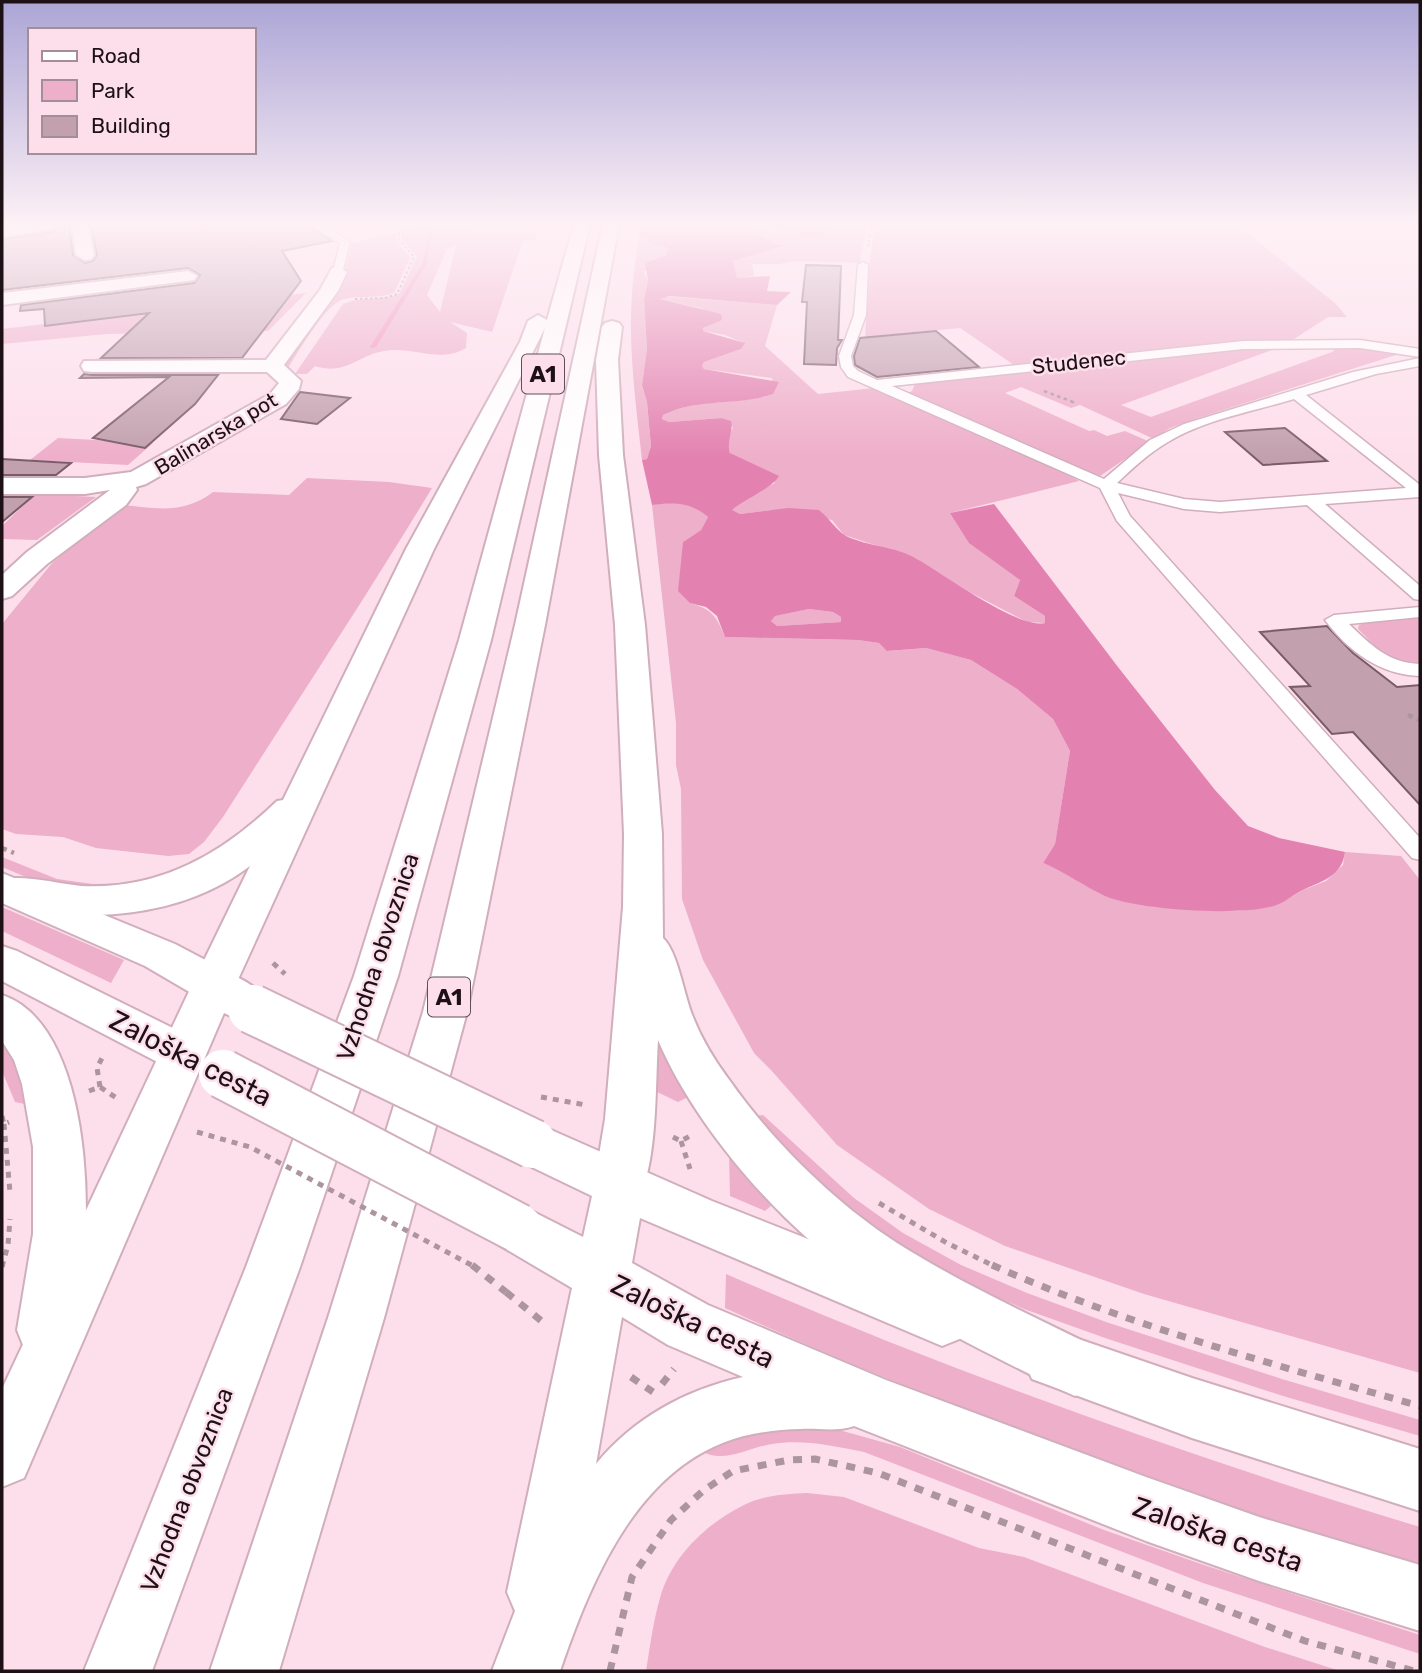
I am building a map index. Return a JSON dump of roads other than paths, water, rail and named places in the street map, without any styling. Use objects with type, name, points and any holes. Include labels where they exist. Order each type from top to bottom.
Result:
[{"type":"main road","points":[[92,366],[267,355],[288,345],[321,302]]},
{"type":"main road","points":[[2,1456],[32,1391],[203,1064],[233,997],[310,787],[346,703],[420,550],[525,353],[542,308],[574,302]]},
{"type":"main road","name":"Vzhodna obvoznica","points":[[118,1671],[273,1267],[376,976],[475,640],[530,419],[580,302]]},
{"type":"main road","name":"Vzhodna obvoznica","points":[[244,1671],[356,1318],[445,1012],[580,302]]},
{"type":"main road","points":[[525,1671],[620,1185],[629,1119],[644,907],[643,834],[631,639],[611,455],[607,360],[613,323],[582,302]]},
{"type":"main road","name":"Balinarska pot","points":[[2,486],[85,486],[122,483],[148,475],[278,399],[288,388],[290,380],[267,355]]},
{"type":"main road","name":"Balinarska pot","points":[[2,590],[37,558],[117,499],[124,490],[122,483]]},
{"type":"main road","points":[[7,889],[60,901],[85,903],[123,900],[167,891],[206,875],[239,854],[285,816],[310,787]]},
{"type":"main road","points":[[7,889],[160,955],[233,997],[537,1120],[620,1185],[693,1218],[912,1309],[1205,1412],[1420,1480]]},
{"type":"main road","points":[[644,907],[654,968],[663,999],[689,1060],[727,1118],[760,1154],[820,1216],[876,1259],[973,1315],[1075,1367]]},
{"type":"main road","name":"Zaloška cesta","points":[[2,962],[518,1228],[688,1325],[885,1409],[1234,1541],[1311,1567],[1420,1598]]},
{"type":"main road","points":[[2,1013],[25,1036],[37,1060],[51,1106],[57,1142],[60,1236],[51,1301],[32,1391]]},
{"type":"main road","points":[[525,1671],[551,1604],[578,1549],[615,1491],[640,1462],[669,1437],[724,1413],[778,1399],[843,1400],[885,1409]]},
{"type":"lane","points":[[861,302],[860,315],[845,356],[847,367],[853,374],[1106,485],[1184,504],[1220,507],[1420,492]]},
{"type":"lane","name":"Studenec","points":[[874,384],[1244,345],[1360,344],[1420,353]]},
{"type":"lane","points":[[1106,485],[1146,450],[1172,434],[1208,419],[1296,394],[1350,375],[1420,362]]},
{"type":"lane","points":[[1296,394],[1420,492]]},
{"type":"lane","points":[[1106,485],[1123,518],[1420,852]]},
{"type":"lane","points":[[1312,501],[1420,595]]},
{"type":"lane","points":[[1420,612],[1334,620],[1381,664],[1404,671],[1420,670]]},
{"type":"waterway","points":[[373,347],[401,302]]}]
